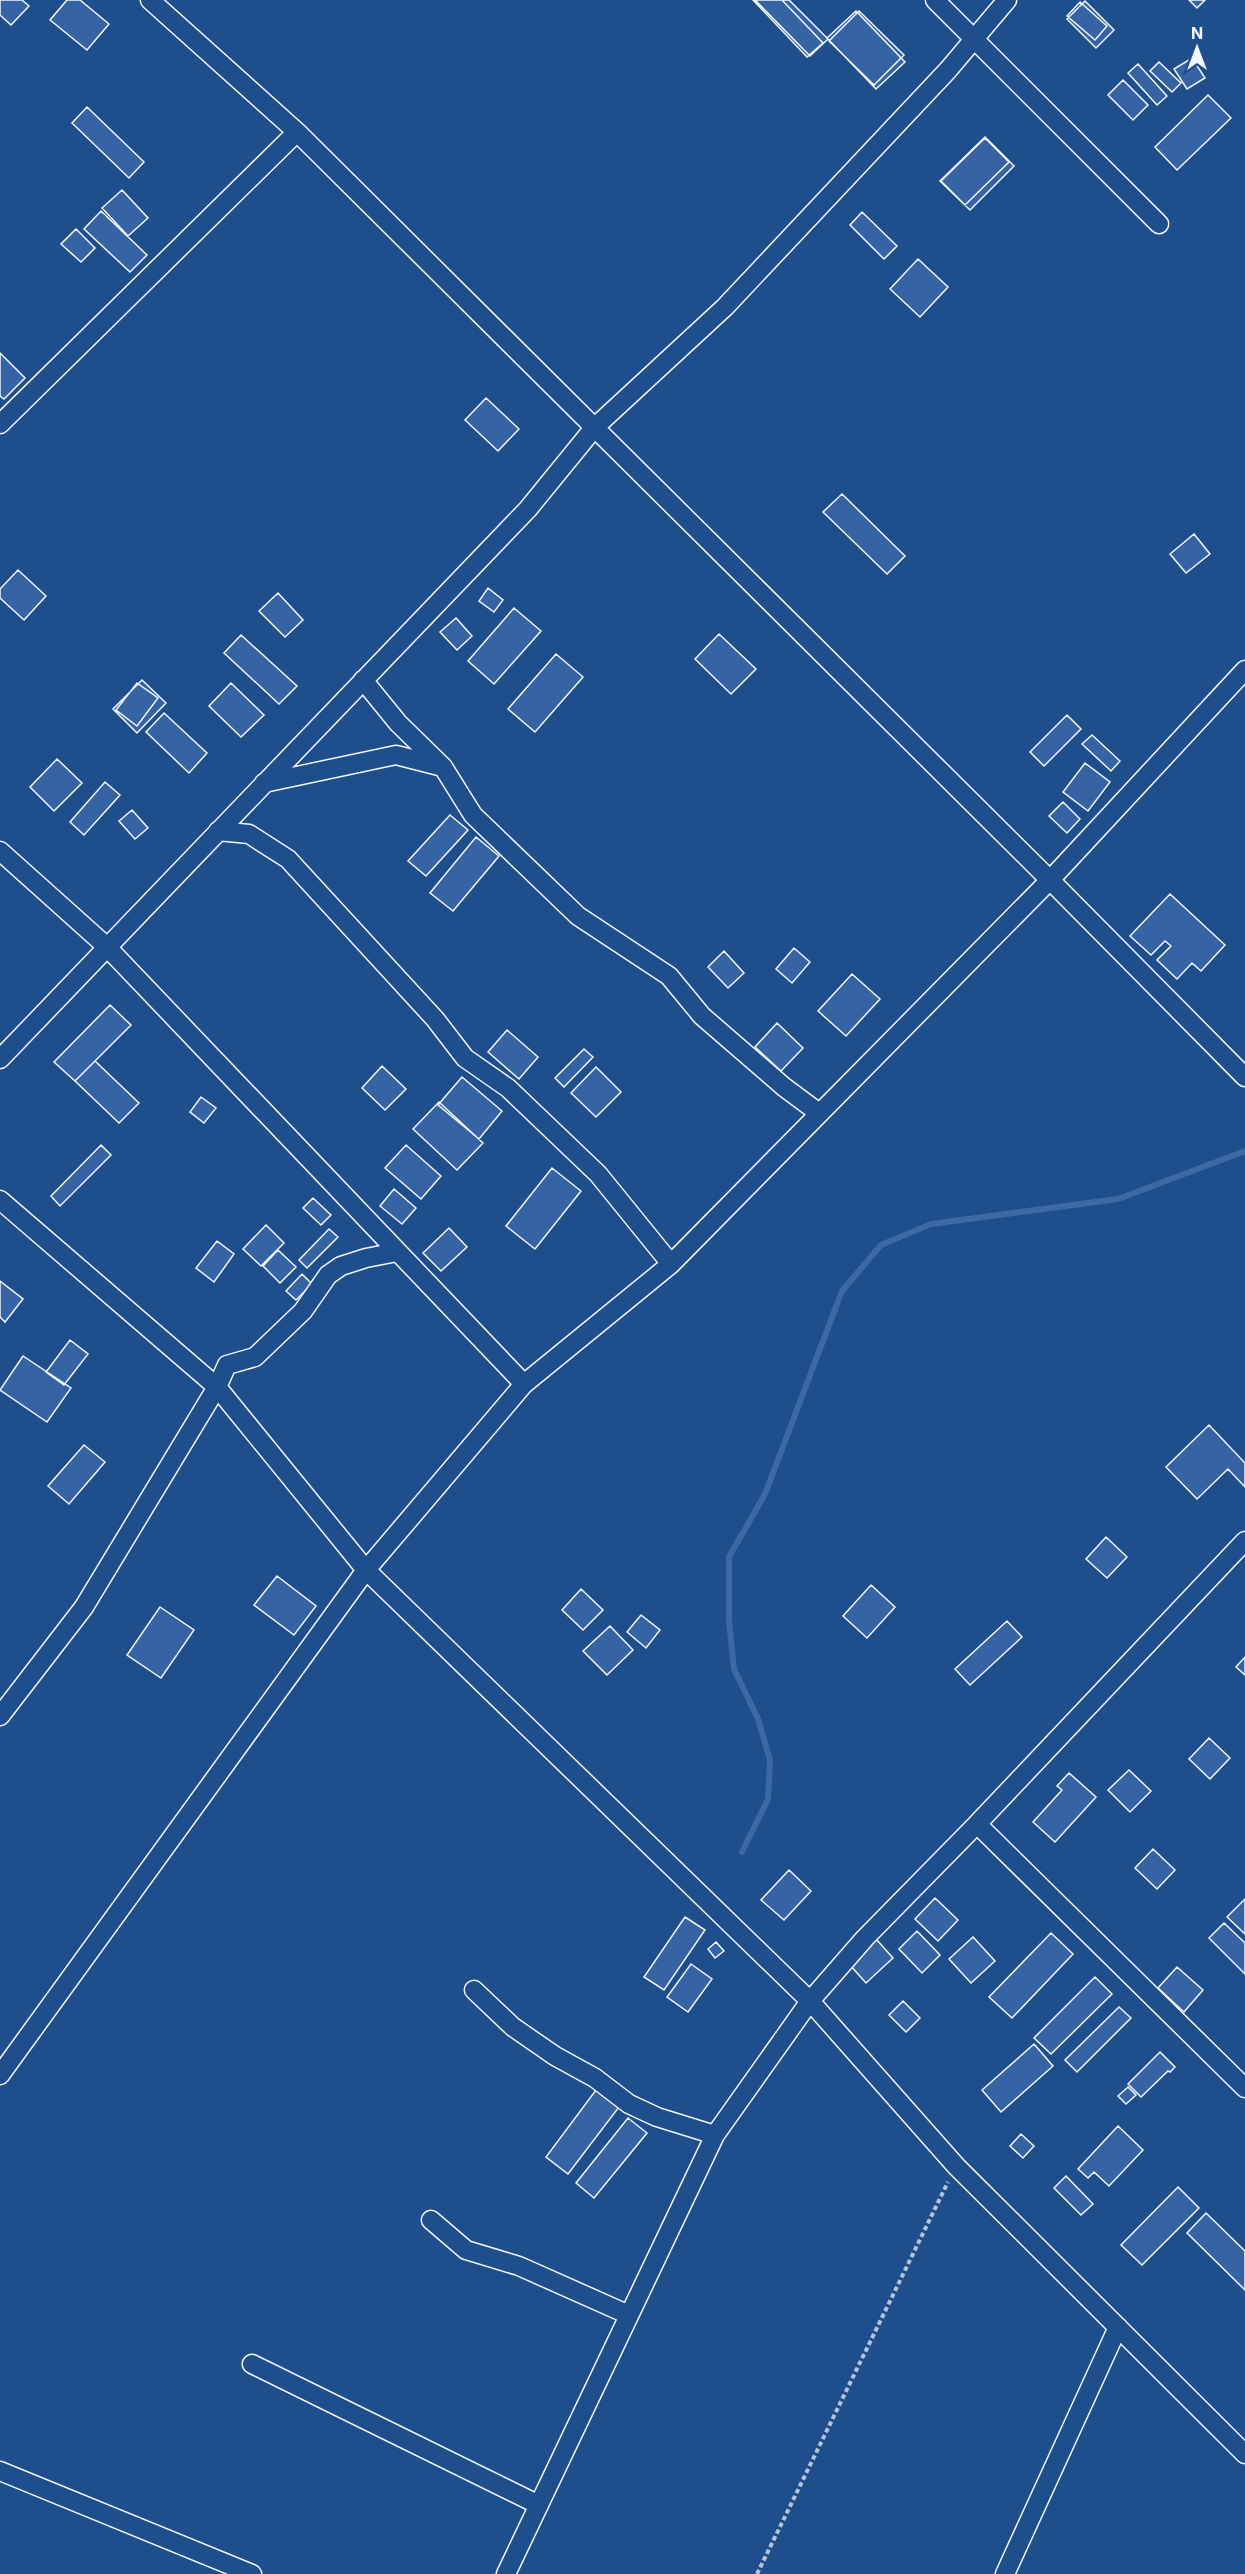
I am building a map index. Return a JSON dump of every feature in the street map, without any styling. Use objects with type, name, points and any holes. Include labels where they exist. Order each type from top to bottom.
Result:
[{"type":"street","points":[[150,0],[297,132],[1050,880],[1245,1077]]},
{"type":"street","points":[[935,0],[1159,224]]},
{"type":"street","points":[[0,1059],[528,509],[594,428],[725,307],[948,70],[1007,0]]},
{"type":"street","points":[[0,424],[297,132]]},
{"type":"street","points":[[0,2076],[366,1570],[524,1384],[670,1264],[1050,880],[1245,670]]},
{"type":"street","points":[[363,680],[398,723],[443,767],[473,815],[578,916],[669,976],[702,1016],[784,1087],[819,1113]]},
{"type":"street","points":[[264,783],[396,755],[443,767]]},
{"type":"street","points":[[218,831],[249,834],[288,859],[435,1019],[465,1058],[508,1088],[598,1174],[670,1264]]},
{"type":"street","points":[[0,851],[106,946],[524,1384]]},
{"type":"street","points":[[0,1200],[217,1387],[366,1570],[810,2001],[956,2166],[1245,2454]]},
{"type":"street","points":[[0,1716],[84,1607],[217,1387],[227,1365],[255,1357],[303,1311],[328,1275],[341,1266],[397,1252]]},
{"type":"street","points":[[506,2574],[715,2135],[810,2001],[872,1930],[977,1824],[1245,1541]]},
{"type":"street","points":[[977,1824],[1245,2088]]},
{"type":"street","points":[[474,1990],[513,2027],[555,2056],[595,2078],[629,2104],[657,2117],[715,2135]]},
{"type":"street","points":[[431,2220],[466,2250],[519,2266],[629,2314]]},
{"type":"street","points":[[1005,2574],[1118,2327]]},
{"type":"street","points":[[252,2364],[539,2505]]},
{"type":"street","points":[[0,2471],[252,2574]]},
{"type":"path","points":[[757,2574],[956,2166]]},
{"type":"building","points":[[0,0],[22,0],[29,6],[11,25],[0,15]]},
{"type":"building","points":[[67,0],[80,0],[109,24],[87,50],[50,20]]},
{"type":"building","points":[[753,0],[782,0],[823,43],[807,57]]},
{"type":"building","points":[[755,0],[789,0],[828,39],[810,56]]},
{"type":"building","points":[[1189,0],[1205,0],[1197,8]]},
{"type":"building","points":[[1085,1],[1114,30],[1096,48],[1067,19]]},
{"type":"building","points":[[1080,2],[1107,26],[1095,40],[1067,16]]},
{"type":"building","points":[[856,11],[905,62],[876,89],[827,38]]},
{"type":"building","points":[[859,11],[904,55],[874,85],[829,41]]},
{"type":"building","points":[[1192,58],[1205,78],[1187,89],[1174,69]]},
{"type":"building","points":[[1159,62],[1181,83],[1172,92],[1150,71]]},
{"type":"building","points":[[1138,64],[1167,96],[1157,105],[1128,73]]},
{"type":"building","points":[[1123,80],[1148,105],[1133,120],[1108,95]]},
{"type":"building","points":[[1208,95],[1231,118],[1177,170],[1155,147]]},
{"type":"building","points":[[87,107],[144,162],[129,178],[72,123]]},
{"type":"building","points":[[985,137],[1014,166],[970,210],[940,181]]},
{"type":"building","points":[[985,138],[1009,162],[965,205],[941,181]]},
{"type":"building","points":[[122,190],[148,218],[128,236],[102,208]]},
{"type":"building","points":[[101,211],[147,255],[130,272],[84,229]]},
{"type":"building","points":[[862,212],[897,246],[884,259],[850,225]]},
{"type":"building","points":[[76,229],[95,248],[81,262],[61,244]]},
{"type":"building","points":[[918,259],[948,287],[920,317],[890,289]]},
{"type":"building","points":[[0,353],[25,378],[4,399],[0,396]]},
{"type":"building","points":[[486,398],[519,429],[498,451],[465,420]]},
{"type":"building","points":[[842,494],[905,556],[887,574],[823,512]]},
{"type":"building","points":[[1194,534],[1210,554],[1186,573],[1170,554]]},
{"type":"building","points":[[18,570],[46,596],[24,620],[0,598],[0,589]]},
{"type":"building","points":[[488,588],[503,600],[494,612],[479,601]]},
{"type":"building","points":[[278,593],[303,620],[285,637],[259,611]]},
{"type":"building","points":[[514,608],[541,631],[494,684],[468,661]]},
{"type":"building","points":[[456,618],[472,636],[457,650],[440,632]]},
{"type":"building","points":[[719,634],[756,669],[731,694],[695,659]]},
{"type":"building","points":[[241,635],[297,686],[279,704],[224,653]]},
{"type":"building","points":[[556,654],[583,677],[535,732],[508,709]]},
{"type":"building","points":[[142,680],[166,703],[137,733],[113,709]]},
{"type":"building","points":[[137,683],[158,698],[137,726],[116,710]]},
{"type":"building","points":[[231,683],[264,715],[241,737],[209,706]]},
{"type":"building","points":[[164,713],[207,753],[189,773],[146,732]]},
{"type":"building","points":[[1067,715],[1081,729],[1044,766],[1030,752]]},
{"type":"building","points":[[1092,735],[1120,761],[1111,771],[1082,744]]},
{"type":"building","points":[[57,759],[82,783],[54,811],[30,787]]},
{"type":"building","points":[[1085,763],[1110,782],[1088,811],[1063,792]]},
{"type":"building","points":[[105,782],[120,795],[84,835],[70,822]]},
{"type":"building","points":[[1063,802],[1080,819],[1067,833],[1049,816]]},
{"type":"building","points":[[132,810],[148,828],[135,839],[119,821]]},
{"type":"building","points":[[450,815],[468,830],[426,876],[408,861]]},
{"type":"building","points":[[476,837],[499,856],[453,911],[430,893]]},
{"type":"building","points":[[1170,894],[1225,945],[1201,971],[1192,963],[1177,979],[1157,960],[1171,946],[1165,941],[1151,955],[1130,936]]},
{"type":"building","points":[[794,948],[810,962],[792,983],[776,969]]},
{"type":"building","points":[[724,951],[744,973],[728,988],[708,967]]},
{"type":"building","points":[[852,974],[880,999],[846,1036],[818,1011]]},
{"type":"building","points":[[110,1005],[131,1025],[75,1081],[54,1062]]},
{"type":"building","points":[[777,1023],[803,1048],[781,1071],[755,1047]]},
{"type":"building","points":[[507,1030],[538,1057],[519,1079],[488,1052]]},
{"type":"building","points":[[584,1049],[593,1057],[564,1087],[555,1078]]},
{"type":"building","points":[[95,1061],[139,1103],[119,1123],[75,1081]]},
{"type":"building","points":[[382,1066],[406,1089],[385,1110],[362,1088]]},
{"type":"building","points":[[596,1067],[621,1092],[596,1117],[571,1093]]},
{"type":"building","points":[[462,1077],[502,1111],[479,1139],[438,1105]]},
{"type":"building","points":[[201,1097],[216,1108],[204,1123],[190,1112]]},
{"type":"building","points":[[439,1102],[483,1143],[457,1170],[413,1129]]},
{"type":"building","points":[[101,1145],[111,1155],[60,1206],[51,1196]]},
{"type":"building","points":[[406,1145],[441,1176],[421,1199],[385,1168]]},
{"type":"building","points":[[552,1168],[581,1191],[535,1249],[506,1226]]},
{"type":"building","points":[[394,1189],[416,1208],[402,1224],[380,1206]]},
{"type":"building","points":[[313,1198],[331,1215],[321,1225],[303,1208]]},
{"type":"building","points":[[266,1225],[284,1243],[261,1266],[243,1249]]},
{"type":"building","points":[[449,1228],[467,1247],[441,1271],[423,1253]]},
{"type":"building","points":[[329,1229],[338,1237],[307,1268],[299,1260]]},
{"type":"building","points":[[217,1241],[234,1254],[214,1282],[196,1268]]},
{"type":"building","points":[[278,1250],[296,1267],[280,1283],[263,1266]]},
{"type":"building","points":[[302,1274],[312,1284],[296,1300],[286,1291]]},
{"type":"building","points":[[0,1281],[23,1299],[5,1322],[0,1317]]},
{"type":"building","points":[[70,1340],[88,1354],[64,1385],[46,1372]]},
{"type":"building","points":[[23,1356],[71,1388],[47,1422],[0,1390]]},
{"type":"building","points":[[1209,1425],[1245,1463],[1245,1487],[1228,1469],[1197,1499],[1166,1467]]},
{"type":"building","points":[[84,1445],[105,1462],[69,1504],[48,1486]]},
{"type":"building","points":[[1106,1537],[1127,1557],[1107,1578],[1086,1559]]},
{"type":"building","points":[[277,1576],[316,1606],[294,1635],[254,1605]]},
{"type":"building","points":[[871,1585],[895,1607],[867,1638],[843,1616]]},
{"type":"building","points":[[581,1589],[603,1610],[583,1630],[562,1610]]},
{"type":"building","points":[[160,1607],[194,1630],[161,1678],[127,1655]]},
{"type":"building","points":[[641,1615],[660,1630],[646,1648],[627,1632]]},
{"type":"building","points":[[1007,1621],[1022,1637],[970,1685],[955,1669]]},
{"type":"building","points":[[610,1626],[633,1650],[607,1675],[583,1651]]},
{"type":"building","points":[[1245,1657],[1245,1675],[1236,1667]]},
{"type":"building","points":[[1209,1738],[1230,1758],[1210,1779],[1189,1759]]},
{"type":"building","points":[[1129,1770],[1151,1791],[1130,1812],[1108,1790]]},
{"type":"building","points":[[1069,1773],[1096,1797],[1055,1842],[1033,1822],[1062,1790],[1057,1786]]},
{"type":"building","points":[[1153,1849],[1175,1870],[1157,1889],[1135,1868]]},
{"type":"building","points":[[789,1870],[811,1891],[784,1920],[761,1900]]},
{"type":"building","points":[[935,1898],[958,1920],[938,1941],[915,1919]]},
{"type":"building","points":[[1245,1899],[1245,1934],[1227,1917]]},
{"type":"building","points":[[685,1917],[705,1930],[664,1990],[644,1977]]},
{"type":"building","points":[[1224,1923],[1245,1943],[1245,1974],[1209,1938]]},
{"type":"building","points":[[917,1931],[940,1955],[922,1973],[899,1949]]},
{"type":"building","points":[[1051,1933],[1073,1954],[1012,2018],[989,1997]]},
{"type":"building","points":[[973,1937],[995,1961],[971,1983],[949,1959]]},
{"type":"building","points":[[876,1939],[893,1958],[866,1983],[849,1964]]},
{"type":"building","points":[[716,1942],[724,1951],[715,1958],[708,1949]]},
{"type":"building","points":[[691,1964],[712,1979],[688,2012],[667,1997]]},
{"type":"building","points":[[1177,1967],[1203,1990],[1184,2012],[1158,1988]]},
{"type":"building","points":[[1095,1977],[1112,1994],[1051,2054],[1034,2038]]},
{"type":"building","points":[[903,2001],[920,2018],[906,2032],[889,2015]]},
{"type":"building","points":[[1119,2007],[1131,2018],[1077,2072],[1065,2060]]},
{"type":"building","points":[[1034,2044],[1053,2066],[1001,2112],[982,2090]]},
{"type":"building","points":[[1160,2052],[1175,2067],[1141,2097],[1128,2084]]},
{"type":"building","points":[[1128,2087],[1136,2095],[1126,2104],[1118,2096]]},
{"type":"building","points":[[596,2090],[619,2107],[568,2174],[546,2157]]},
{"type":"building","points":[[628,2118],[647,2133],[594,2198],[576,2183]]},
{"type":"building","points":[[1118,2126],[1143,2150],[1109,2186],[1094,2172],[1088,2178],[1078,2169]]},
{"type":"building","points":[[1021,2134],[1034,2146],[1023,2158],[1010,2146]]},
{"type":"building","points":[[1066,2176],[1093,2204],[1081,2215],[1054,2188]]},
{"type":"building","points":[[1178,2187],[1199,2208],[1142,2265],[1121,2245]]},
{"type":"building","points":[[1206,2213],[1245,2251],[1245,2290],[1187,2233]]},
{"type":"waterway","points":[[742,1852],[768,1799],[770,1760],[758,1719],[734,1669],[729,1621],[729,1557],[765,1494],[842,1291],[881,1245],[931,1224],[1118,1199],[1245,1151]]}]
